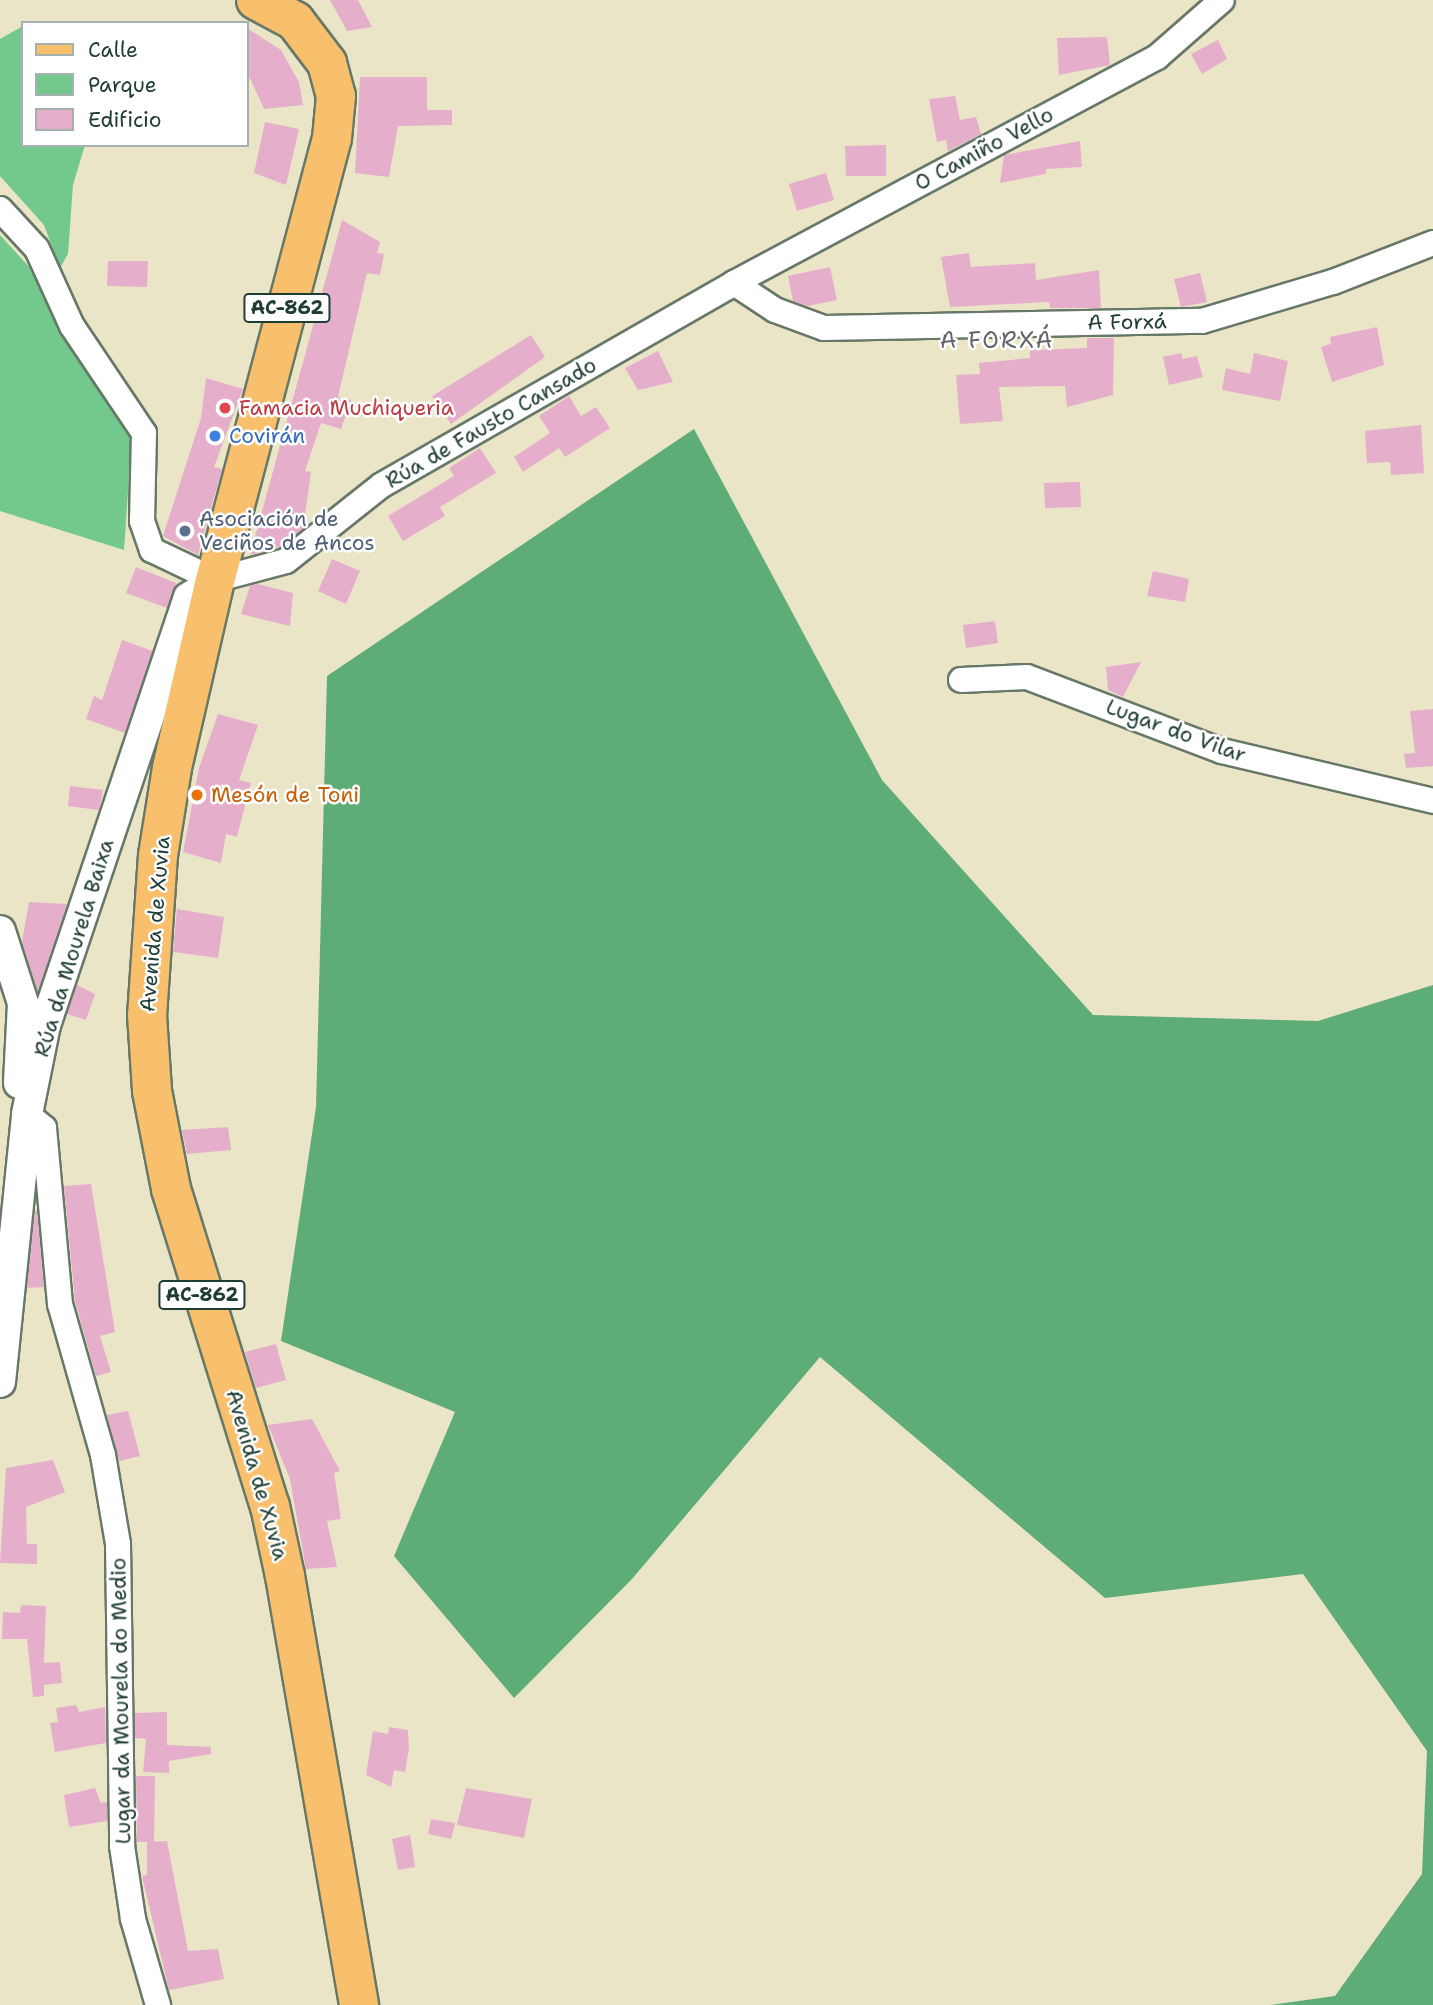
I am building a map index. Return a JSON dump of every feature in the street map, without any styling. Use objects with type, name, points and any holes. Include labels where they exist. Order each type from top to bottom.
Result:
[{"type":"main road","name":"Avenida de Xuvia","points":[[274,3],[327,63],[335,96],[332,138],[215,580],[158,855],[147,970],[149,1060],[186,1246],[270,1506],[359,2005]]},
{"type":"street","name":"O Camiño Vello","points":[[734,284],[1157,57],[1222,0]]},
{"type":"street","points":[[0,209],[37,249],[72,326],[144,433],[142,521],[152,550],[215,580]]},
{"type":"street","name":"A Forxá","points":[[734,284],[775,310],[824,328],[1202,321],[1334,282],[1433,243]]},
{"type":"street","name":"Rúa de Fausto Cansado","points":[[215,580],[286,561],[382,485],[734,284]]},
{"type":"street","name":"Rúa da Mourela Baixa","points":[[0,1382],[27,1114],[46,1025],[190,598],[215,580]]},
{"type":"street","name":"Lugar do Vilar","points":[[961,680],[1027,677],[1222,751],[1433,801]]},
{"type":"street","points":[[0,931],[23,1003],[19,1087],[27,1114]]},
{"type":"street","name":"Lugar da Mourela do Medio","points":[[27,1114],[44,1128],[60,1304],[103,1455],[118,1544],[122,1846],[133,1919],[158,2005]]},
{"type":"green space","points":[[21,27],[21,147],[84,147],[73,185],[68,254],[60,268],[44,225],[0,176],[0,39]]},
{"type":"green space","points":[[0,235],[43,282],[132,432],[124,550],[0,511]]},
{"type":"green space","points":[[694,429],[882,780],[1093,1015],[1318,1021],[1433,985],[1433,2005],[1270,2005],[1335,1996],[1422,1874],[1427,1751],[1303,1574],[1105,1598],[820,1357],[632,1579],[514,1698],[394,1556],[455,1412],[281,1341],[316,1107],[327,676]]},
{"type":"building","points":[[330,0],[358,0],[372,27],[347,31]]},
{"type":"building","points":[[248,29],[281,50],[299,82],[303,105],[264,109],[248,74]]},
{"type":"building","points":[[1107,37],[1110,65],[1059,75],[1057,38]]},
{"type":"building","points":[[1218,40],[1227,59],[1202,74],[1191,54]]},
{"type":"building","points":[[360,77],[427,77],[427,110],[452,110],[452,125],[398,126],[389,177],[355,173]]},
{"type":"building","points":[[955,96],[960,120],[976,117],[981,134],[948,151],[946,140],[937,142],[929,99]]},
{"type":"building","points":[[265,122],[299,129],[286,185],[254,173]]},
{"type":"building","points":[[1080,141],[1082,167],[1046,169],[1046,174],[1000,183],[1004,155]]},
{"type":"building","points":[[886,145],[886,176],[846,176],[845,146]]},
{"type":"building","points":[[826,173],[834,200],[797,211],[789,184]]},
{"type":"building","points":[[342,220],[380,242],[377,253],[384,254],[380,275],[367,273],[338,397],[351,400],[341,429],[321,423],[305,471],[311,472],[303,529],[279,547],[250,555]]},
{"type":"building","points":[[969,253],[971,267],[1035,263],[1036,280],[1099,270],[1101,308],[1050,308],[1049,302],[950,307],[941,257]]},
{"type":"building","points":[[108,261],[148,261],[147,287],[107,286]]},
{"type":"building","points":[[830,267],[837,300],[808,306],[793,301],[788,276]]},
{"type":"building","points":[[1200,273],[1207,302],[1181,307],[1174,279]]},
{"type":"building","points":[[1377,327],[1384,365],[1332,382],[1321,347],[1331,344],[1330,337]]},
{"type":"building","points":[[531,335],[545,357],[451,424],[432,396]]},
{"type":"building","points":[[1087,338],[1114,338],[1113,395],[1067,407],[1065,386],[999,387],[1003,421],[960,424],[956,375],[980,374],[979,363],[1030,358],[1030,350],[1087,348]]},
{"type":"building","points":[[658,351],[673,382],[638,390],[625,368]]},
{"type":"building","points":[[1181,353],[1183,359],[1197,356],[1203,377],[1169,385],[1163,357]]},
{"type":"building","points":[[1254,353],[1288,361],[1280,401],[1222,390],[1226,368],[1250,374]]},
{"type":"building","points":[[206,378],[243,389],[214,467],[222,469],[198,555],[163,536],[201,418]]},
{"type":"building","points":[[569,396],[581,416],[596,407],[610,428],[565,457],[559,448],[523,472],[514,457],[550,433],[539,416]]},
{"type":"building","points":[[1421,425],[1424,473],[1391,475],[1390,462],[1367,463],[1365,431]]},
{"type":"building","points":[[480,448],[496,473],[440,507],[445,516],[403,541],[388,516],[454,476],[449,468]]},
{"type":"building","points":[[1080,482],[1081,507],[1045,508],[1044,483]]},
{"type":"building","points":[[332,559],[360,571],[346,604],[318,591]]},
{"type":"building","points":[[136,567],[176,583],[167,608],[126,593]]},
{"type":"building","points":[[1153,571],[1189,579],[1185,602],[1147,596]]},
{"type":"building","points":[[258,584],[293,593],[290,626],[241,614],[250,586]]},
{"type":"building","points":[[995,621],[998,643],[966,648],[963,625]]},
{"type":"building","points":[[122,640],[153,651],[125,733],[86,719],[94,696],[102,700]]},
{"type":"building","points":[[1141,662],[1123,697],[1108,690],[1106,667]]},
{"type":"building","points":[[1433,709],[1433,766],[1406,768],[1404,754],[1415,753],[1410,711]]},
{"type":"building","points":[[218,714],[258,725],[239,780],[251,783],[237,837],[226,834],[221,863],[183,852],[199,768]]},
{"type":"building","points":[[70,786],[103,790],[99,810],[68,806]]},
{"type":"building","points":[[29,902],[67,904],[38,992],[22,942]]},
{"type":"building","points":[[177,909],[224,917],[218,958],[173,952]]},
{"type":"building","points":[[77,985],[95,994],[86,1020],[67,1014]]},
{"type":"building","points":[[228,1127],[231,1150],[187,1154],[182,1130]]},
{"type":"building","points":[[91,1184],[115,1332],[100,1336],[111,1372],[96,1376],[75,1301],[64,1186]]},
{"type":"building","points":[[35,1211],[44,1287],[27,1288]]},
{"type":"building","points":[[276,1344],[286,1380],[256,1388],[245,1352]]},
{"type":"building","points":[[128,1411],[140,1456],[119,1461],[107,1415]]},
{"type":"building","points":[[312,1419],[340,1471],[334,1473],[341,1519],[327,1521],[337,1567],[306,1569],[290,1479],[268,1425]]},
{"type":"building","points":[[53,1460],[65,1492],[26,1507],[27,1544],[37,1544],[37,1564],[0,1563],[6,1468]]},
{"type":"building","points":[[21,1605],[46,1606],[44,1663],[60,1662],[62,1683],[44,1685],[44,1696],[33,1697],[27,1639],[2,1639],[3,1612],[20,1613]]},
{"type":"building","points":[[76,1705],[79,1712],[105,1707],[106,1743],[55,1752],[50,1723],[58,1722],[56,1708]]},
{"type":"building","points":[[167,1712],[167,1745],[211,1747],[211,1754],[169,1761],[169,1773],[143,1772],[146,1739],[135,1738],[135,1713]]},
{"type":"building","points":[[389,1727],[408,1730],[409,1748],[405,1772],[394,1770],[391,1787],[366,1775],[373,1731],[388,1734]]},
{"type":"building","points":[[136,1776],[155,1776],[154,1842],[137,1842]]},
{"type":"building","points":[[95,1788],[101,1803],[107,1802],[107,1821],[69,1827],[64,1795]]},
{"type":"building","points":[[466,1788],[532,1799],[524,1838],[457,1825]]},
{"type":"building","points":[[431,1819],[455,1823],[451,1839],[428,1834]]},
{"type":"building","points":[[410,1835],[415,1867],[398,1870],[392,1839]]},
{"type":"building","points":[[167,1841],[188,1951],[218,1949],[224,1979],[169,1990],[142,1876],[147,1875],[147,1842]]},
{"type":"place","name":"Famacia Muchiqueria","points":[[225,408]]},
{"type":"place","name":"Covirán","points":[[215,436]]},
{"type":"place","name":"Asociación de Veciños de Ancos","points":[[185,531]]},
{"type":"place","name":"Mesón de Toni","points":[[197,795]]},
{"type":"district","name":"A FORXÁ","points":[[997,340]]}]
